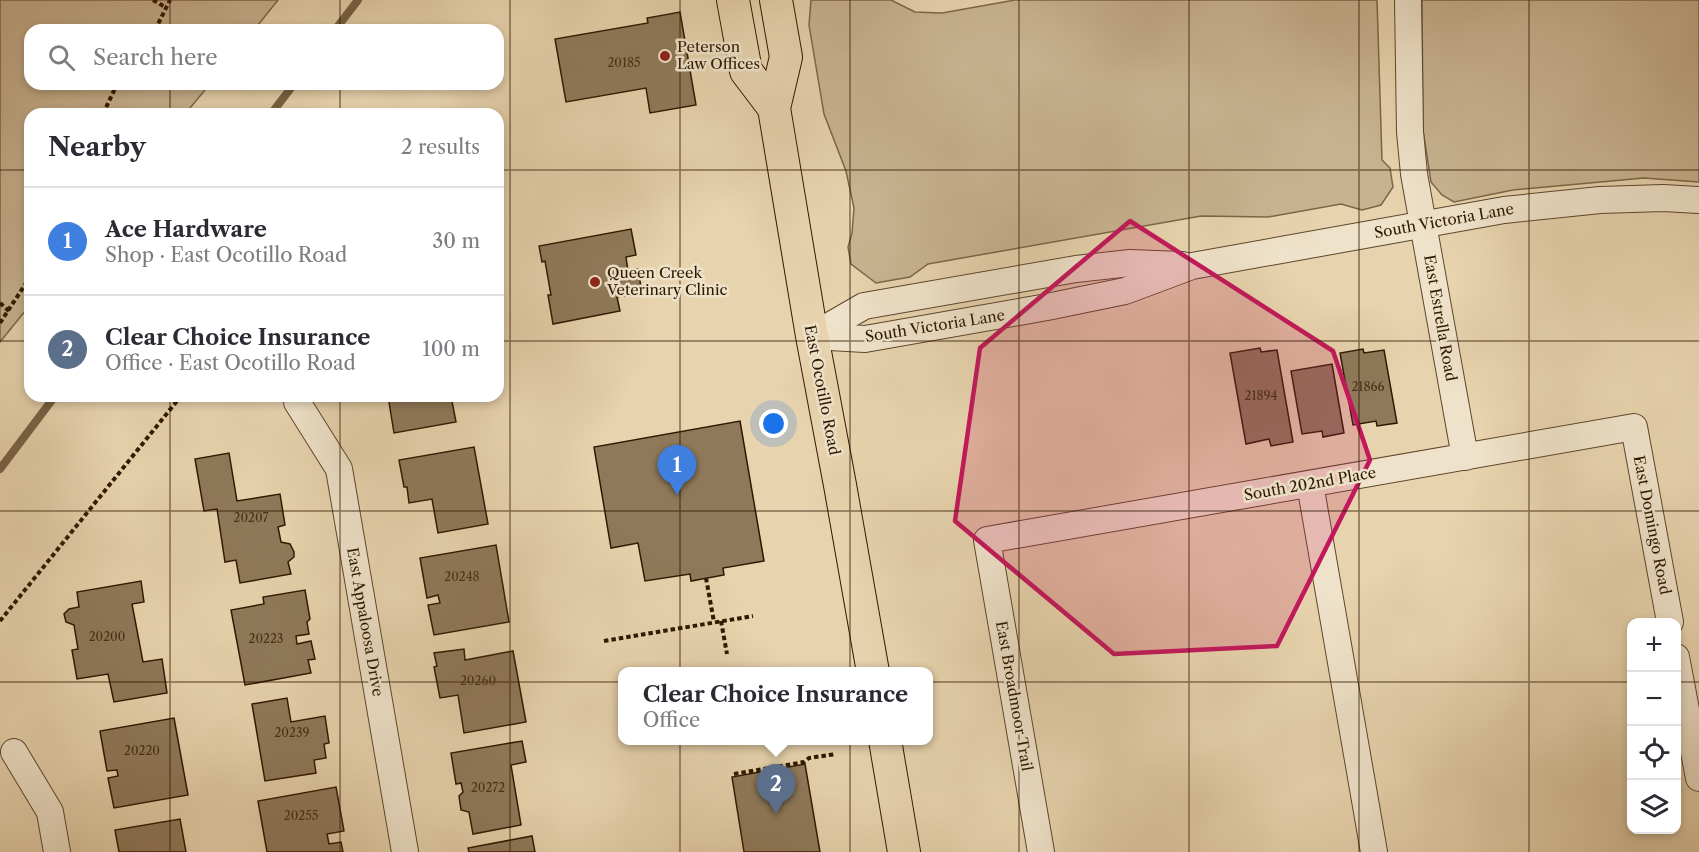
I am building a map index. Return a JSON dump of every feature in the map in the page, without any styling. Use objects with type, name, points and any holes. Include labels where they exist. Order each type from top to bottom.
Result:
[{"type":"main road","name":"East Ocotillo Road","points":[[733,0],[746,71],[774,108]]},
{"type":"main road","name":"East Ocotillo Road","points":[[776,0],[786,57],[774,108],[812,336],[872,667]]},
{"type":"main road","points":[[886,745],[904,852]]},
{"type":"street","name":"East Estrella Road","points":[[1408,0],[1410,132],[1423,224],[1466,457]]},
{"type":"street","name":"South Victoria Lane","points":[[812,336],[864,306],[1076,269],[1130,263],[1191,266],[1504,210],[1600,200],[1663,198],[1699,200]]},
{"type":"street","name":"East Appaloosa Drive","points":[[297,402],[339,469],[405,852]]},
{"type":"street","name":"South 202nd Place","points":[[987,540],[1634,427]]},
{"type":"street","name":"East Domingo Road","points":[[1634,427],[1669,618]]},
{"type":"street","points":[[1310,484],[1374,852]]},
{"type":"street","name":"East Broadmoor Trail","points":[[987,540],[1041,852]]},
{"type":"street","points":[[1680,672],[1699,778]]},
{"type":"street","points":[[14,752],[50,812],[57,852]]},
{"type":"path","points":[[153,0],[166,8]]},
{"type":"path","points":[[158,24],[170,0]]},
{"type":"path","points":[[106,108],[114,90]]},
{"type":"path","points":[[0,323],[24,287]]},
{"type":"path","points":[[0,303],[9,311]]},
{"type":"path","points":[[0,621],[176,402]]},
{"type":"path","points":[[706,578],[714,622]]},
{"type":"path","points":[[604,641],[753,616]]},
{"type":"path","points":[[721,621],[727,654]]},
{"type":"path","points":[[734,774],[836,754]]},
{"type":"highlighted area","points":[[1130,221],[1333,351],[1370,460],[1277,646],[1114,654],[955,521],[980,348]]},
{"type":"shaded area","points":[[0,0],[278,0],[259,24],[24,24],[24,90],[205,90],[190,108],[24,108],[24,312],[0,342]]},
{"type":"shaded area","points":[[811,0],[891,0],[915,12],[942,13],[1015,0],[1377,0],[1382,160],[1390,168],[1393,187],[1381,205],[1362,210],[1341,204],[1268,217],[1201,216],[928,264],[910,277],[876,283],[851,264],[848,247],[852,233],[854,208],[846,171],[824,114],[809,25]]},
{"type":"shaded area","points":[[1422,0],[1699,0],[1699,182],[1644,178],[1513,190],[1454,202],[1442,195],[1431,182],[1423,130]]},
{"type":"building","points":[[680,12],[696,105],[650,113],[646,88],[566,102],[555,39],[648,23],[647,18]]},
{"type":"building","name":"Queen Creek Veterinary Clinic","points":[[631,229],[636,255],[626,257],[628,271],[638,269],[642,293],[617,297],[620,311],[553,324],[545,261],[542,262],[539,246]]},
{"type":"building","points":[[1260,348],[1261,352],[1277,350],[1293,442],[1271,446],[1269,439],[1246,444],[1230,353]]},
{"type":"building","points":[[1363,349],[1364,353],[1384,350],[1397,423],[1377,426],[1376,421],[1353,425],[1340,353]]},
{"type":"building","points":[[1332,364],[1344,433],[1323,437],[1322,431],[1302,434],[1291,371]]},
{"type":"building","points":[[389,402],[452,402],[456,422],[394,433]]},
{"type":"building","points":[[740,421],[764,561],[723,568],[724,575],[691,581],[690,574],[645,581],[638,543],[611,548],[594,447]]},
{"type":"building","points":[[474,447],[488,524],[438,533],[432,499],[409,503],[399,460]]},
{"type":"building","points":[[229,453],[237,501],[280,494],[285,525],[278,527],[281,542],[290,544],[294,552],[294,557],[288,562],[291,574],[240,583],[236,560],[225,562],[217,509],[204,511],[195,459]]},
{"type":"building","points":[[496,545],[509,622],[434,635],[428,605],[440,603],[438,595],[427,598],[420,558]]},
{"type":"building","points":[[141,581],[144,602],[132,604],[143,662],[162,659],[167,693],[114,702],[108,674],[77,679],[72,650],[78,649],[74,625],[66,622],[64,614],[69,609],[79,607],[77,592]]},
{"type":"building","points":[[305,590],[310,619],[307,622],[309,634],[296,636],[297,644],[311,641],[315,659],[308,660],[311,673],[245,685],[231,610],[264,604],[263,597]]},
{"type":"building","points":[[464,649],[465,660],[513,651],[526,722],[464,733],[458,695],[440,698],[434,667],[437,666],[434,653]]},
{"type":"building","points":[[287,698],[291,722],[325,716],[329,743],[324,744],[326,758],[314,760],[316,773],[265,781],[252,704]]},
{"type":"building","points":[[174,718],[188,795],[114,808],[108,778],[118,776],[117,770],[107,771],[100,731]]},
{"type":"building","points":[[522,741],[526,762],[511,765],[521,825],[473,834],[469,812],[461,810],[459,796],[463,792],[461,783],[456,784],[451,753]]},
{"type":"building","points":[[805,764],[820,852],[744,852],[732,777]]},
{"type":"building","points":[[336,787],[344,831],[327,834],[329,844],[341,842],[343,852],[267,852],[258,801]]},
{"type":"building","points":[[180,819],[186,852],[119,852],[115,830]]},
{"type":"building","points":[[532,836],[535,852],[469,852],[468,848]]},
{"type":"waterway","points":[[340,24],[358,0]]},
{"type":"waterway","points":[[276,108],[289,90]]},
{"type":"waterway","points":[[0,469],[50,402]]},
{"type":"place","name":"Peterson Law Offices","points":[[665,56]]},
{"type":"place","name":"Queen Creek Veterinary Clinic","points":[[595,282]]},
{"type":"place","name":"Ace Hardware","points":[[677,495]]},
{"type":"place","name":"Clear Choice Insurance","points":[[776,814]]}]
